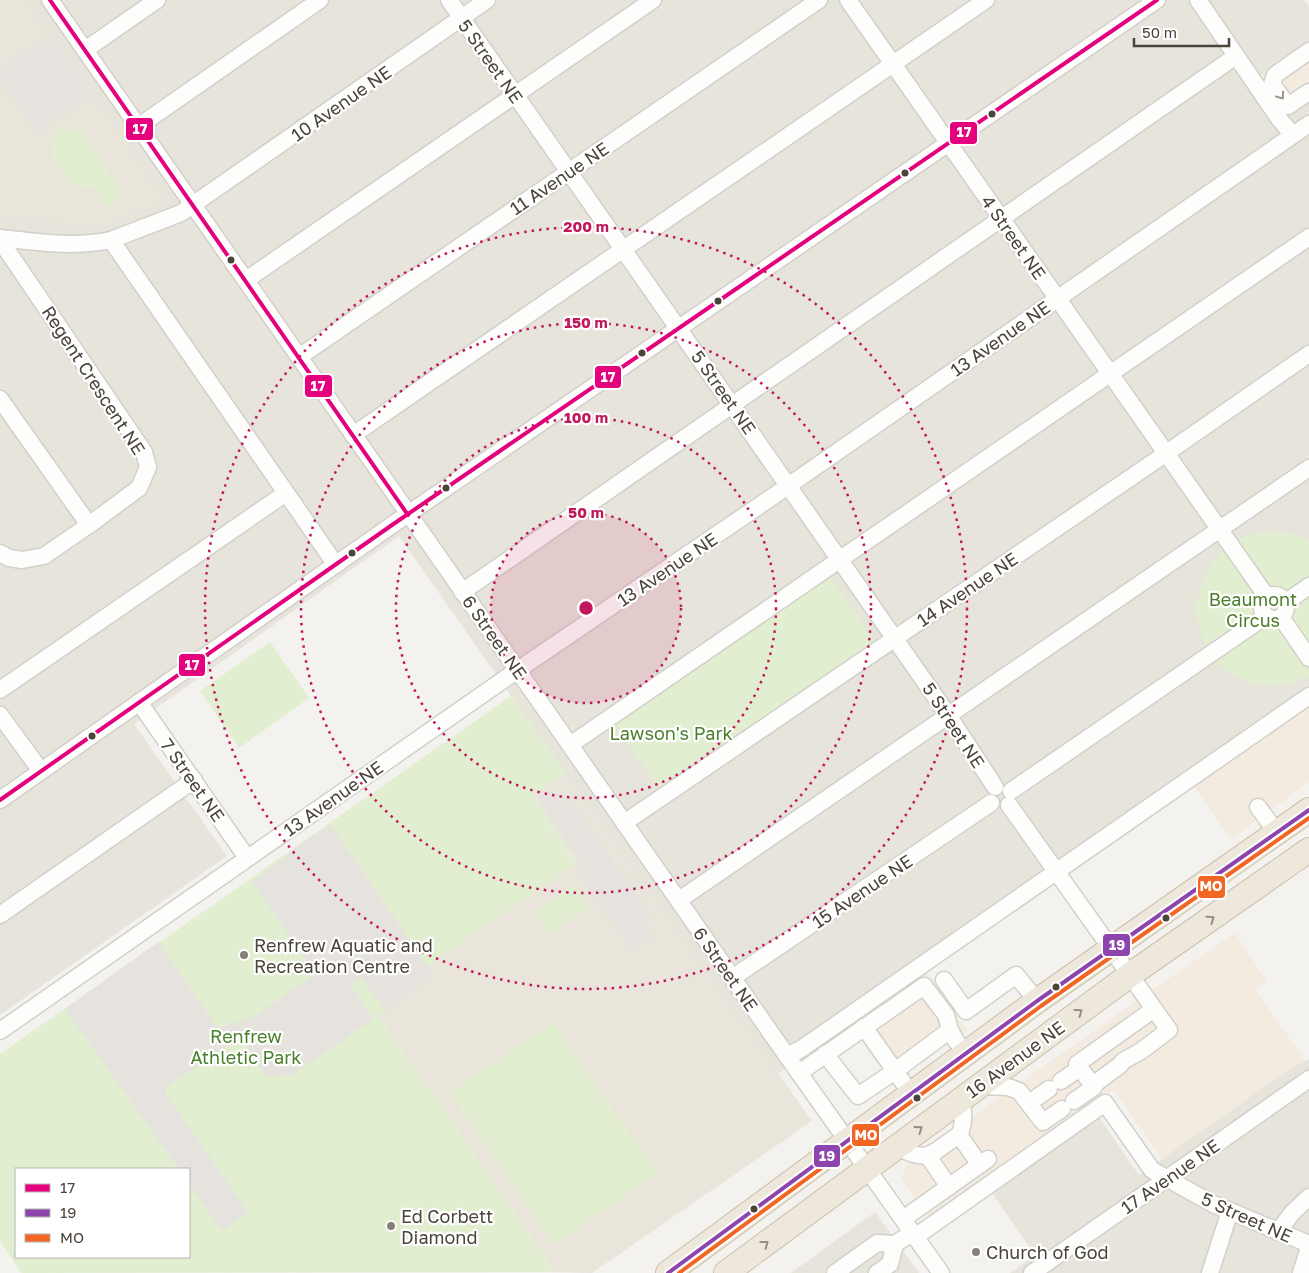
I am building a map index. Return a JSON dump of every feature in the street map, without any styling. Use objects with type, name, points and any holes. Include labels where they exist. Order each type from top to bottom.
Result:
[{"type":"highway","name":"16 Avenue NE","points":[[668,1273],[1037,1001],[1309,810]]},
{"type":"highway","name":"16 Avenue NE","points":[[726,1273],[1130,975],[1309,850]]},
{"type":"street","name":"6 Street NE","points":[[50,0],[798,1073],[941,1273]]},
{"type":"street","points":[[85,50],[157,0]]},
{"type":"street","points":[[139,126],[320,0]]},
{"type":"street","name":"5 Street NE","points":[[449,0],[1169,1030],[1123,1060],[1120,1065],[1092,1085]]},
{"type":"street","name":"10 Avenue NE","points":[[0,239],[65,245],[99,242],[111,240],[181,213],[487,0]]},
{"type":"street","points":[[246,280],[653,0]]},
{"type":"street","name":"11 Avenue NE","points":[[299,357],[819,0]]},
{"type":"street","name":"4 Street NE","points":[[848,0],[1267,597],[1278,595],[1277,612]]},
{"type":"street","points":[[353,435],[986,0]]},
{"type":"street","points":[[1198,0],[1280,120],[1293,135]]},
{"type":"street","points":[[0,800],[408,515],[948,144],[1150,2]]},
{"type":"street","points":[[1309,51],[1275,74],[1272,84],[1288,106],[1309,92]]},
{"type":"street","points":[[462,592],[1236,56]]},
{"type":"street","name":"13 Avenue NE","points":[[0,1031],[518,670],[789,486],[1309,124]]},
{"type":"street","points":[[570,745],[1309,237]]},
{"type":"street","name":"Regent Crescent NE","points":[[0,239],[144,452],[148,468],[139,488],[44,556],[22,560],[9,558],[0,552]]},
{"type":"street","points":[[111,240],[336,565]]},
{"type":"street","name":"14 Avenue NE","points":[[624,822],[1309,354]]},
{"type":"street","points":[[0,399],[89,525]]},
{"type":"street","points":[[679,900],[1309,468]]},
{"type":"street","points":[[0,690],[286,493]]},
{"type":"street","points":[[1005,794],[1277,612],[1309,586]]},
{"type":"street","points":[[1277,612],[1309,658]]},
{"type":"street","points":[[787,1056],[1309,696]]},
{"type":"street","name":"7 Street NE","points":[[139,702],[247,858]]},
{"type":"street","points":[[0,715],[41,771]]},
{"type":"street","points":[[0,915],[194,780]]},
{"type":"street","name":"15 Avenue NE","points":[[732,978],[991,803],[990,793],[1005,794]]},
{"type":"street","points":[[1258,807],[1277,833]]},
{"type":"street","points":[[944,980],[966,1011],[1016,975],[1037,1001]]},
{"type":"street","points":[[798,1073],[924,986],[946,1015],[956,1042],[966,1053]]},
{"type":"street","points":[[896,1147],[916,1156],[931,1156],[961,1132],[963,1115],[970,1092],[1008,1087],[1020,1091],[1043,1122],[1066,1102],[1092,1085],[1077,1064],[1154,1009]]},
{"type":"street","points":[[864,1027],[912,1094]]},
{"type":"street","points":[[825,1054],[858,1096],[950,1030]]},
{"type":"street","points":[[1029,1104],[1080,1068]]},
{"type":"street","name":"17 Avenue NE","points":[[1032,1273],[1309,1079]]},
{"type":"street","name":"5 Street NE","points":[[914,1235],[1105,1103],[1152,1170],[1230,1211],[1309,1246]]},
{"type":"street","points":[[902,1219],[984,1162],[959,1135]]},
{"type":"street","points":[[928,1156],[950,1187]]},
{"type":"street","points":[[1278,1232],[1292,1213],[1309,1197]]},
{"type":"street","points":[[1208,1270],[1230,1211]]},
{"type":"street","points":[[834,1273],[877,1243],[895,1244],[914,1235]]},
{"type":"street","points":[[877,1273],[890,1264],[895,1244]]},
{"type":"street","points":[[1300,1273],[1309,1246]]},
{"type":"shaded area","points":[[0,0],[1304,0],[1309,6],[1309,43],[1257,78],[1309,99],[1309,703],[778,1074],[399,536],[134,724],[227,856],[0,1015]]},
{"type":"shaded area","points":[[0,0],[26,0],[166,200],[103,227],[0,217]]},
{"type":"shaded area","points":[[51,36],[93,95],[37,132],[0,80],[0,70]]},
{"type":"shaded area","points":[[1309,43],[1309,99],[1285,116],[1256,78]]},
{"type":"shaded area","points":[[1309,703],[1309,782],[1231,839],[1192,783]]},
{"type":"shaded area","points":[[565,773],[812,1121],[592,1273],[556,1272],[378,1016],[433,975],[427,966],[560,875],[576,862],[531,794]]},
{"type":"shaded area","points":[[551,790],[560,803],[568,797],[651,916],[643,922],[652,935],[632,949],[576,870],[583,864],[538,798]]},
{"type":"shaded area","points":[[330,824],[434,975],[385,1011],[361,977],[350,984],[373,1019],[292,1075],[266,1077],[244,1043],[223,1048],[166,1088],[165,1093],[248,1212],[222,1231],[190,1185],[190,1168],[178,1168],[65,1009],[158,942],[218,1028],[253,1017],[316,974],[252,881],[287,857],[286,855]]},
{"type":"shaded area","points":[[1235,933],[1267,982],[1255,989],[1305,1060],[1295,1065],[1162,1159],[1114,1090],[930,1219],[901,1178],[908,1162]]},
{"type":"shaded area","points":[[926,970],[967,1031],[903,1075],[861,1015]]},
{"type":"shaded area","points":[[1309,1059],[1309,1273],[1010,1273],[1035,1255],[989,1189],[1097,1114],[1139,1175],[1295,1065]]},
{"type":"shaded area","points":[[875,1212],[919,1273],[791,1273]]},
{"type":"green space","points":[[57,127],[82,131],[124,195],[107,206],[95,189],[75,186],[51,155]]},
{"type":"green space","name":"Beaumont Circus","points":[[1265,532],[1290,533],[1309,541],[1309,677],[1287,684],[1272,685],[1244,681],[1223,668],[1208,650],[1199,627],[1198,603],[1204,578],[1218,557],[1240,539]]},
{"type":"green space","name":"Lawson's Park","points":[[830,576],[875,641],[660,789],[614,724]]},
{"type":"green space","points":[[270,642],[309,698],[239,748],[200,691]]},
{"type":"green space","name":"Renfrew Athletic Park","points":[[511,696],[565,773],[532,795],[576,863],[427,966],[434,975],[378,1016],[556,1272],[21,1273],[0,1240],[0,1054]]},
{"type":"green space","points":[[573,885],[589,906],[550,934],[534,913]]},
{"type":"green space","points":[[553,1022],[657,1174],[553,1245],[450,1093]]},
{"type":"transit line","name":"17","points":[[50,0],[408,515]]},
{"type":"transit line","name":"17","points":[[0,800],[392,525],[1157,0]]},
{"type":"transit line","name":"19","points":[[668,1273],[1037,1001],[1309,810]]},
{"type":"transit line","name":"MO","points":[[679,1273],[1041,1006],[1309,818]]},
{"type":"place","name":"Renfrew Aquatic and Recreation Centre","points":[[244,955]]},
{"type":"place","name":"Ed Corbett Diamond","points":[[391,1226]]},
{"type":"place","name":"Church of God","points":[[976,1252]]}]
